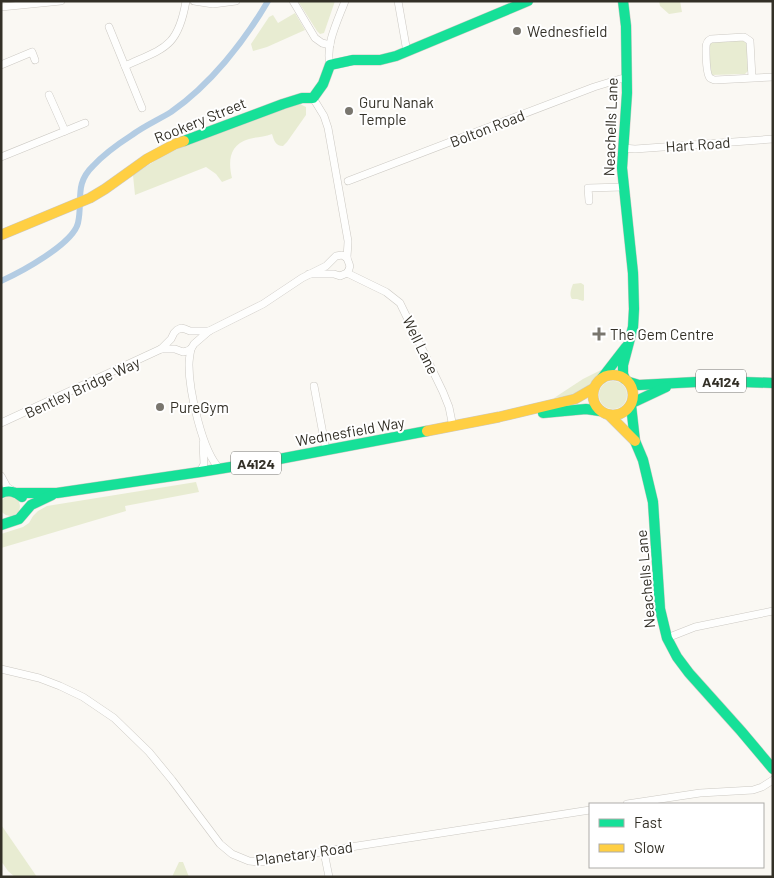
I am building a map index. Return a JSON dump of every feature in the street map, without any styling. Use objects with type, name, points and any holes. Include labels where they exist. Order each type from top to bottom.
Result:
[{"type":"street","points":[[1,7],[61,1]]},
{"type":"street","points":[[125,66],[160,50],[176,36],[182,22],[186,1]]},
{"type":"street","points":[[194,1],[213,4],[236,1]]},
{"type":"street","points":[[293,1],[316,38],[322,43],[330,45]]},
{"type":"street","points":[[309,274],[334,274],[340,276],[349,270],[345,257],[348,241],[328,128],[324,116],[313,98],[323,84],[330,65],[328,57],[330,45],[345,1]]},
{"type":"street","points":[[398,1],[407,52]]},
{"type":"street","points":[[330,65],[353,60],[380,60],[407,52],[517,4],[528,1]]},
{"type":"street","name":"Neachells Lane","points":[[623,2],[626,26],[627,78],[622,168],[634,289],[634,327],[623,365],[627,381]]},
{"type":"street","points":[[109,27],[142,108]]},
{"type":"street","points":[[752,78],[750,41],[744,37],[712,39],[708,41],[706,48],[710,78],[714,80],[773,77]]},
{"type":"street","points":[[1,65],[32,52],[35,60]]},
{"type":"street","name":"Bolton Road","points":[[348,181],[594,87],[627,78]]},
{"type":"street","points":[[49,95],[65,131]]},
{"type":"street","name":"Rookery Street","points":[[1,235],[90,198],[140,163],[164,149],[268,109],[302,98],[313,98]]},
{"type":"street","points":[[1,157],[85,123]]},
{"type":"street","name":"Hart Road","points":[[623,148],[635,149],[773,139]]},
{"type":"street","points":[[589,200],[588,184],[624,187]]},
{"type":"street","points":[[161,350],[187,351],[209,331],[263,304],[309,274],[326,266],[336,256],[345,257]]},
{"type":"street","points":[[331,261],[330,269],[334,274]]},
{"type":"street","name":"Well Lane","points":[[349,270],[391,296],[402,307],[444,392],[453,427]]},
{"type":"street","points":[[161,350],[177,330],[185,328],[194,337],[189,363],[192,390],[203,440],[204,464],[200,472]]},
{"type":"street","points":[[190,331],[209,331]]},
{"type":"street","points":[[171,339],[173,347],[189,363]]},
{"type":"street","name":"Neachells Lane","points":[[602,378],[628,343]]},
{"type":"street","name":"Bentley Bridge Way","points":[[1,423],[161,350]]},
{"type":"street","points":[[614,375],[620,376],[627,381],[632,389],[634,396],[631,404],[622,414],[605,413],[596,406],[593,394],[594,388],[602,378],[614,375]]},
{"type":"street","name":"A4124","points":[[627,381],[639,385],[715,381],[772,382]]},
{"type":"street","name":"A4124","points":[[631,404],[672,384]]},
{"type":"street","points":[[314,386],[326,450]]},
{"type":"street","name":"Wednesfield Way","points":[[1,493],[9,490],[16,492],[57,493],[220,469],[453,427],[575,399],[594,388]]},
{"type":"street","name":"Neachells Lane","points":[[631,404],[635,441],[643,460],[653,502],[660,609],[667,638],[688,673],[773,769]]},
{"type":"street","name":"Wednesfield Way","points":[[499,417],[586,409],[605,413]]},
{"type":"street","name":"Neachells Lane","points":[[605,413],[635,441]]},
{"type":"street","points":[[203,440],[214,462],[220,469]]},
{"type":"street","points":[[1,476],[7,487],[24,499],[25,511]]},
{"type":"street","name":"Wednesfield Way","points":[[4,522],[19,519],[31,504],[57,493]]},
{"type":"street","points":[[667,638],[695,627],[773,611]]},
{"type":"street","name":"Planetary Road","points":[[1,669],[39,678],[60,686],[83,697],[114,718],[149,752],[220,844],[232,854],[249,861],[260,862],[589,810]]},
{"type":"street","points":[[634,803],[700,793],[753,790],[773,780]]},
{"type":"street","points":[[324,852],[330,877]]},
{"type":"green space","points":[[298,1],[335,1],[324,33],[320,34],[317,31]]},
{"type":"green space","points":[[659,1],[680,1],[682,12],[669,14],[660,6]]},
{"type":"green space","points":[[295,13],[305,30],[267,47],[253,51],[251,44],[269,17],[273,15],[278,23]]},
{"type":"green space","points":[[745,40],[748,43],[749,70],[745,74],[711,75],[709,44],[713,41]]},
{"type":"green space","points":[[300,104],[306,107],[306,115],[283,146],[277,144],[272,134],[249,139],[237,145],[230,160],[232,178],[222,182],[216,174],[206,167],[135,195],[133,175],[164,155],[197,140],[288,106]]},
{"type":"green space","points":[[581,283],[584,285],[584,300],[572,299],[570,294],[573,284]]},
{"type":"green space","points":[[601,370],[585,389],[578,394],[554,398],[583,379]]},
{"type":"green space","points":[[613,381],[623,385],[627,395],[623,405],[613,409],[603,405],[599,395],[603,385]]},
{"type":"green space","points":[[196,482],[199,492],[125,506],[126,511],[1,548],[1,534],[23,527],[29,523],[38,511],[47,506]]},
{"type":"green space","points":[[10,496],[17,499],[20,506],[17,513],[10,516],[3,513],[0,506],[3,499]]},
{"type":"green space","points":[[1,825],[37,877],[15,877],[1,861]]},
{"type":"green space","points":[[179,862],[183,862],[189,877],[172,877]]},
{"type":"waterway","points":[[1,281],[21,271],[67,240],[78,223],[81,186],[87,173],[116,146],[171,112],[213,76],[237,47],[268,1]]},
{"type":"traffic: fast","points":[[184,141],[283,104],[302,98],[313,98],[323,84],[330,65],[353,60],[380,60],[396,56],[528,1]]},
{"type":"traffic: fast","points":[[623,1],[626,26],[627,93],[622,168],[633,273],[634,309],[633,327],[623,365],[625,379]]},
{"type":"traffic: fast","points":[[602,378],[626,347]]},
{"type":"traffic: fast","points":[[629,382],[639,385],[715,381],[773,383]]},
{"type":"traffic: fast","points":[[632,403],[666,387]]},
{"type":"traffic: fast","points":[[631,405],[635,441],[643,460],[653,502],[660,609],[667,638],[677,657],[689,673],[773,769]]},
{"type":"traffic: fast","points":[[543,413],[586,409],[600,411]]},
{"type":"traffic: fast","points":[[18,493],[57,493],[200,472],[427,431]]},
{"type":"traffic: fast","points":[[1,493],[12,492],[22,497]]},
{"type":"traffic: fast","points":[[1,525],[19,519],[31,505],[52,495]]},
{"type":"traffic: slow","points":[[1,235],[90,198],[147,159],[184,141]]},
{"type":"traffic: slow","points":[[617,375],[624,378],[630,384],[633,395],[632,403],[624,412],[617,415],[609,415],[602,412],[594,403],[593,391],[596,384],[605,376],[617,375]]},
{"type":"traffic: slow","points":[[427,431],[499,417],[575,399],[594,388]]},
{"type":"traffic: slow","points":[[609,415],[635,441]]},
{"type":"place","name":"Wednesfield","points":[[517,31]]},
{"type":"place","name":"Guru Nanak Temple","points":[[349,111]]},
{"type":"place","name":"The Gem Centre","points":[[599,334]]},
{"type":"place","name":"PureGym","points":[[160,407]]}]
